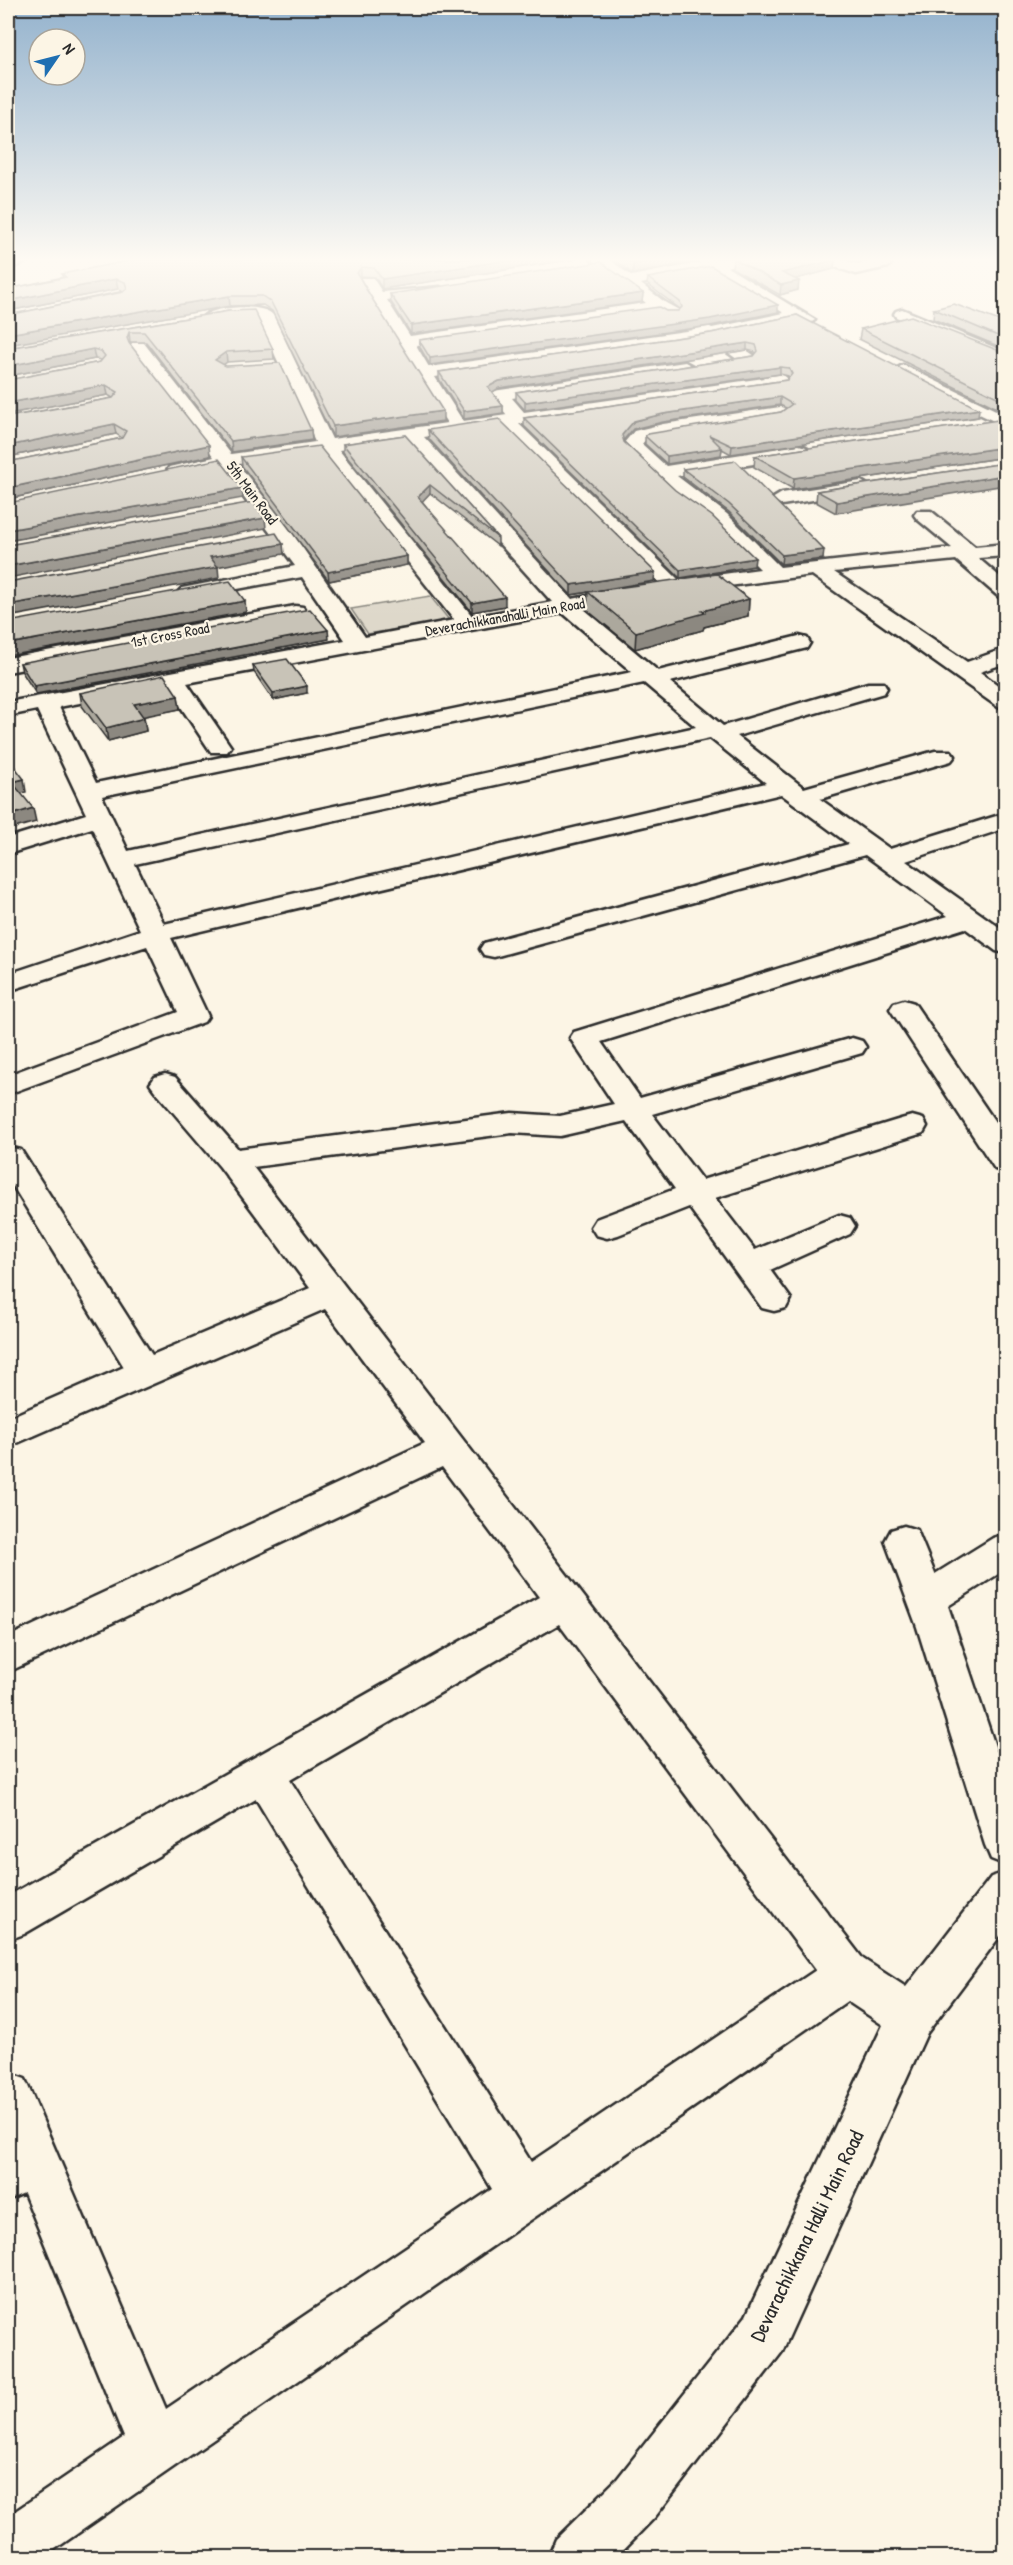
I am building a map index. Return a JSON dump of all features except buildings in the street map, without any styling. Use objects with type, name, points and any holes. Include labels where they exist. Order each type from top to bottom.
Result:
[{"type":"street","name":"5th Main Road","points":[[163,379],[283,534],[359,644]]},
{"type":"street","points":[[288,379],[326,446],[468,623]]},
{"type":"street","points":[[428,379],[458,427]]},
{"type":"street","points":[[602,379],[499,394],[513,420],[675,587]]},
{"type":"street","points":[[158,475],[227,460],[780,381],[777,379]]},
{"type":"street","points":[[919,379],[1004,422]]},
{"type":"street","points":[[775,573],[720,518],[683,492],[632,444],[640,435],[663,429],[780,412]]},
{"type":"street","points":[[968,426],[1004,422]]},
{"type":"street","points":[[411,434],[566,605],[717,732],[793,791],[1005,945]]},
{"type":"street","points":[[664,472],[816,449]]},
{"type":"street","points":[[782,499],[876,485]]},
{"type":"street","points":[[235,508],[258,504]]},
{"type":"street","points":[[924,515],[1005,593]]},
{"type":"street","points":[[260,538],[283,534]]},
{"type":"street","name":"Deverachikkanahalli Main Road","points":[[8,709],[566,605],[675,587],[816,568],[1005,550]]},
{"type":"street","points":[[816,568],[1005,702]]},
{"type":"street","points":[[169,596],[308,570]]},
{"type":"street","name":"1st Cross Road","points":[[8,665],[332,605]]},
{"type":"street","points":[[87,792],[651,677],[799,643]]},
{"type":"street","points":[[964,671],[1005,655]]},
{"type":"street","points":[[173,678],[219,747]]},
{"type":"street","points":[[120,860],[717,732],[876,688]]},
{"type":"street","points":[[8,1085],[194,1016],[45,702]]},
{"type":"street","points":[[8,983],[155,934],[943,756]]},
{"type":"street","points":[[8,846],[100,818]]},
{"type":"street","points":[[494,949],[1005,820]]},
{"type":"street","points":[[774,1299],[633,1110],[584,1038],[1005,915]]},
{"type":"street","points":[[904,1009],[1002,1150]]},
{"type":"street","points":[[231,1160],[512,1123],[560,1126],[633,1110],[852,1047]]},
{"type":"street","points":[[165,1084],[231,1160],[848,1975],[911,2017]]},
{"type":"street","points":[[606,1227],[695,1193],[912,1126]]},
{"type":"street","points":[[10,1157],[145,1372]]},
{"type":"street","points":[[749,1266],[839,1226]]},
{"type":"street","points":[[8,1433],[331,1293]]},
{"type":"street","points":[[8,1655],[448,1448]]},
{"type":"street","points":[[904,1541],[926,1600],[1005,1845]]},
{"type":"street","points":[[926,1600],[1005,1549]]},
{"type":"street","points":[[8,1919],[564,1602]]},
{"type":"street","points":[[263,1773],[524,2196]]},
{"type":"street","name":"Devarachikkana Halli Main Road","points":[[575,2558],[636,2498],[764,2334],[911,2017],[1005,1892]]},
{"type":"street","points":[[8,2548],[848,1975]]},
{"type":"street","points":[[8,2096],[21,2169],[155,2447]]},
{"type":"shaded area","points":[[430,596],[449,620],[368,634],[351,609]]}]
